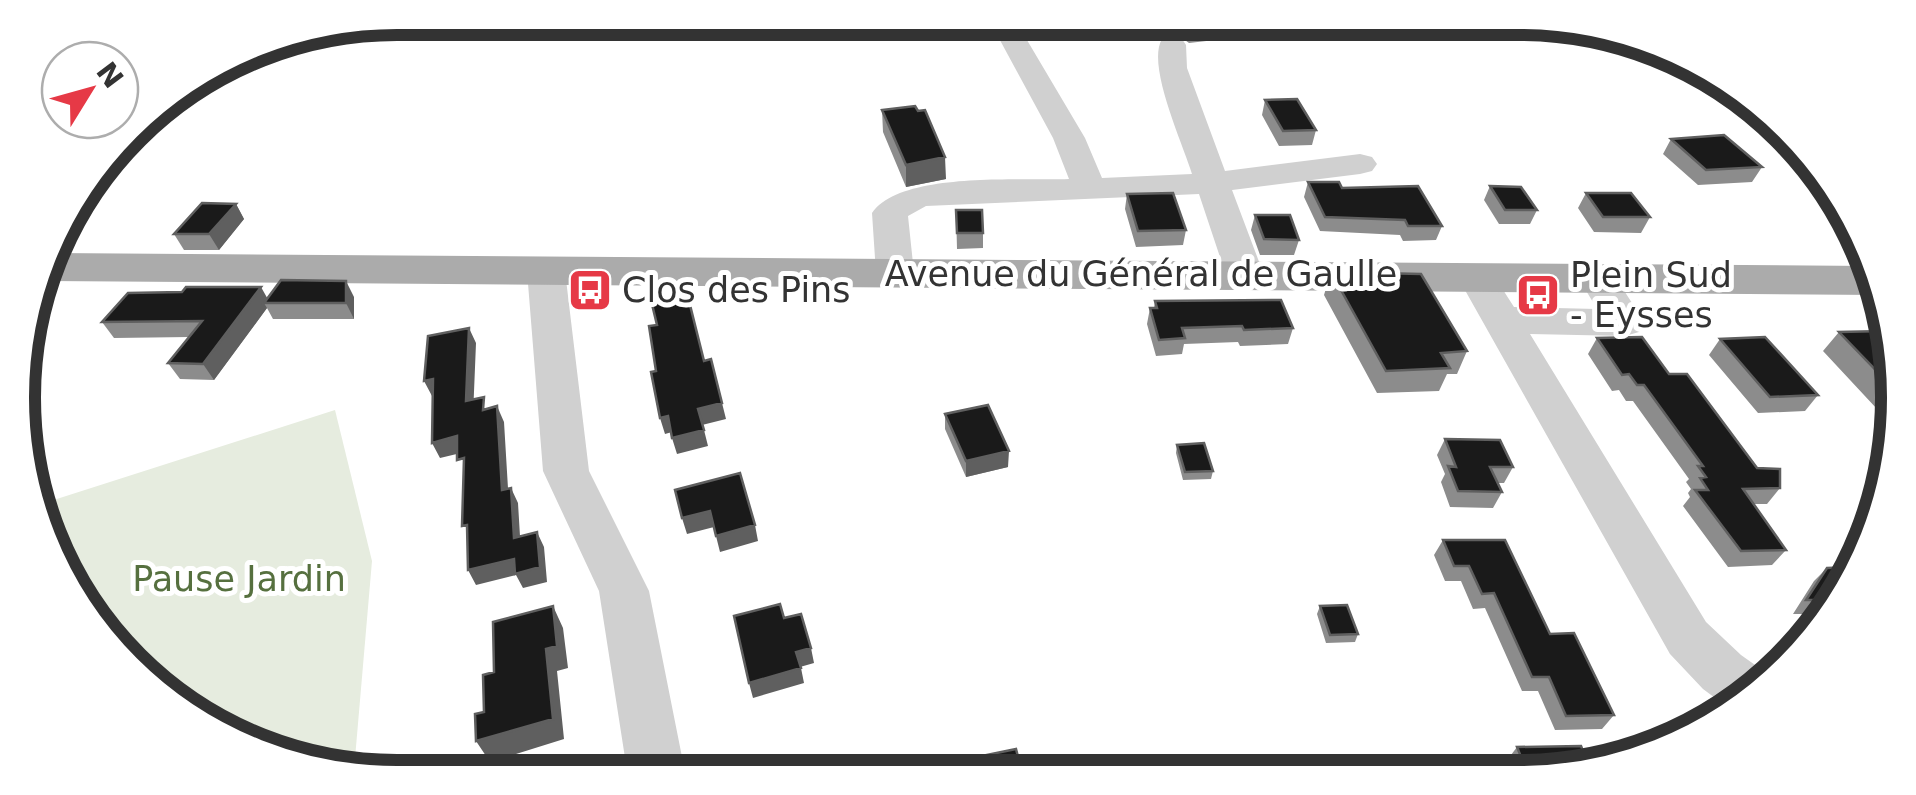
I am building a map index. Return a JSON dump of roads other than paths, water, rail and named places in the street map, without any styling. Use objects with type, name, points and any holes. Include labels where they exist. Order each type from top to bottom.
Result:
[{"type":"main road","name":"Avenue du Général de Gaulle","points":[[60,267],[1862,281]]},
{"type":"street","points":[[1012,35],[1070,138],[1090,189]]},
{"type":"street","points":[[1172,45],[1172,68],[1209,183],[1245,275]]},
{"type":"street","points":[[895,273],[890,213],[902,203],[947,192],[1209,183],[1360,164]]},
{"type":"street","points":[[546,271],[566,470],[624,591],[654,760]]},
{"type":"street","points":[[1476,276],[1688,638],[1740,685]]},
{"type":"street","points":[[1502,320],[1625,323],[1597,278]]},
{"type":"place","name":"Clos des Pins","points":[[590,290]]},
{"type":"place","name":"Plein Sud - Eysses","points":[[1538,295]]},
{"type":"park label","name":"Pause Jardin","points":[[239,579]]}]
